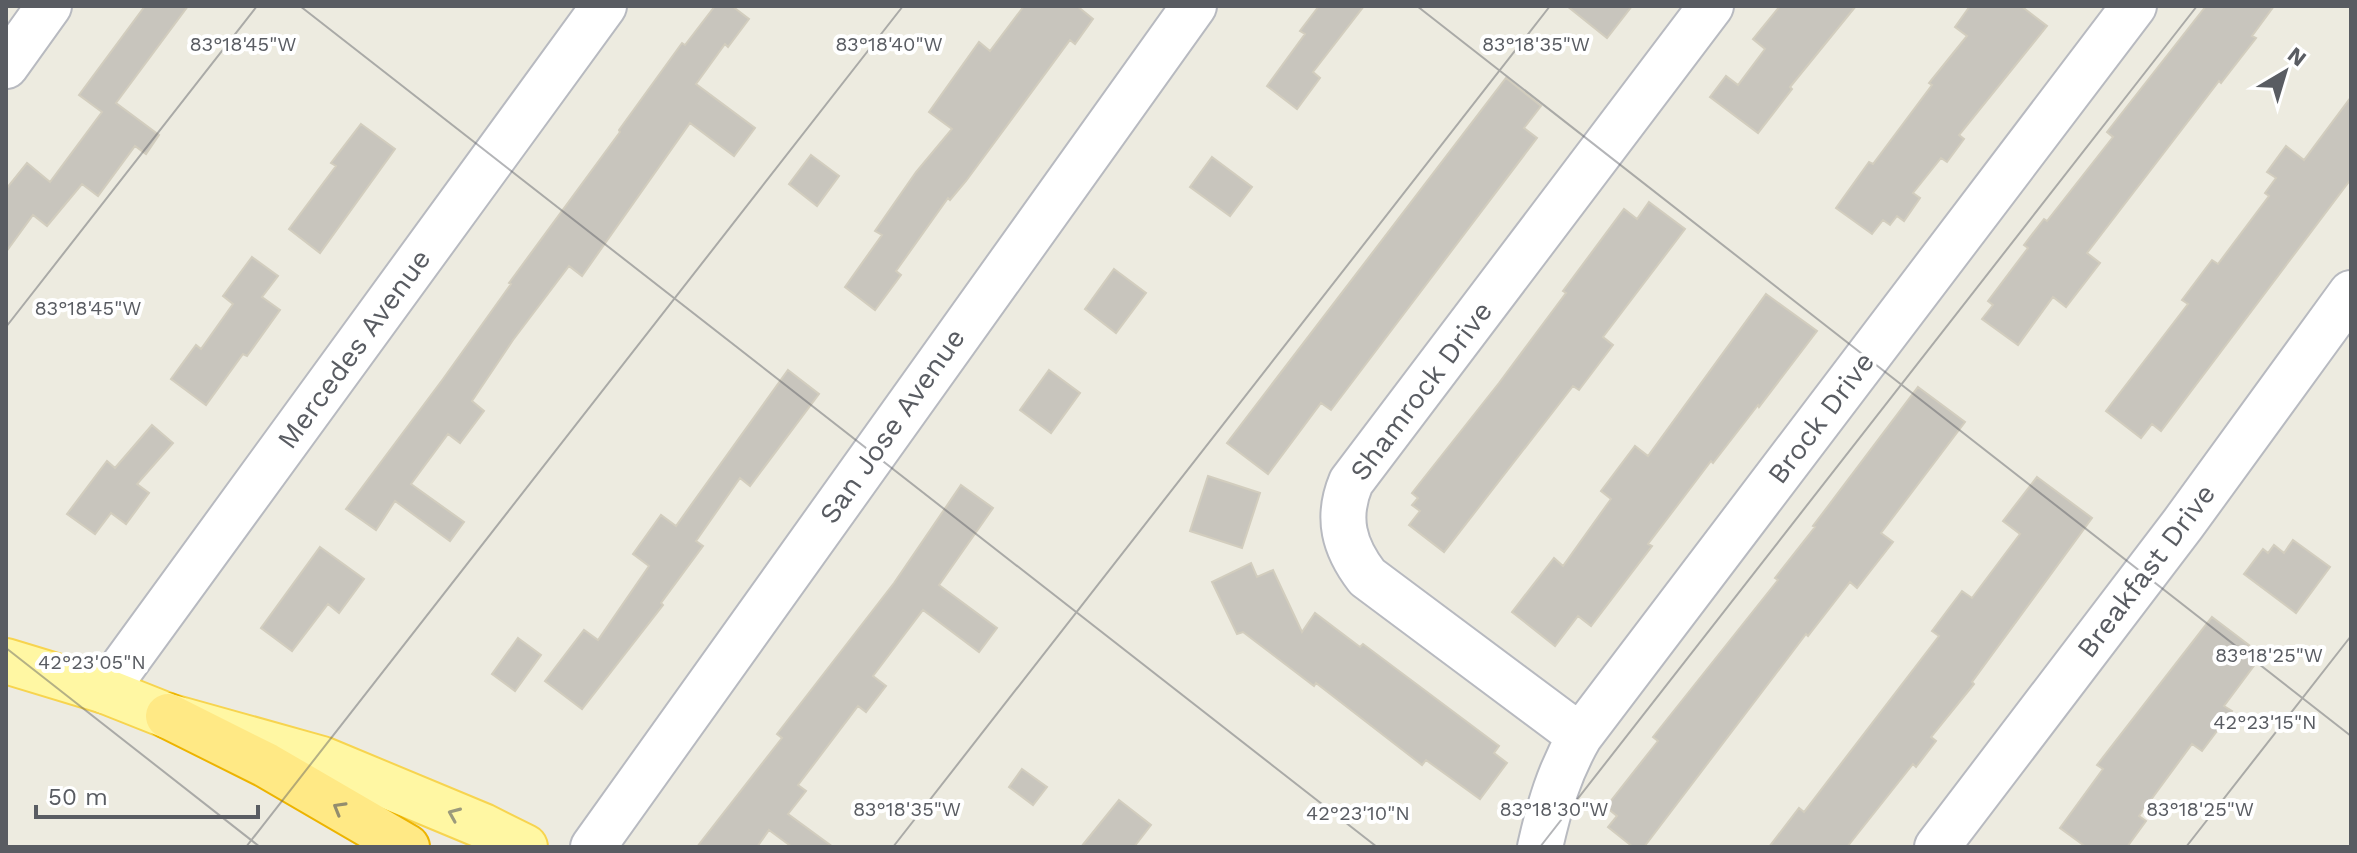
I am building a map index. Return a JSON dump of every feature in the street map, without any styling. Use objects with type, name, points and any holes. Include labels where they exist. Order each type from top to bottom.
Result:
[{"type":"highway","points":[[168,716],[266,765],[407,847]]},
{"type":"main road","points":[[6,661],[105,691],[168,716],[322,759],[483,826],[525,847]]},
{"type":"street","points":[[6,66],[49,6]]},
{"type":"street","name":"Mercedes Avenue","points":[[105,691],[604,6]]},
{"type":"street","name":"San Jose Avenue","points":[[593,847],[1194,6]]},
{"type":"street","name":"Shamrock Drive","points":[[1580,736],[1367,577],[1345,539],[1342,518],[1344,499],[1356,475],[1711,6]]},
{"type":"street","name":"Brock Drive","points":[[1540,847],[1551,798],[1565,761],[1580,736],[2134,6]]},
{"type":"street","name":"Breakfast Drive","points":[[1937,847],[2183,524],[2351,293]]},
{"type":"building","points":[[145,6],[188,6],[116,103],[159,135],[146,154],[135,146],[98,196],[82,184],[47,226],[33,215],[6,252],[6,189],[27,163],[50,182],[102,112],[79,95]]},
{"type":"building","points":[[715,6],[732,6],[749,19],[728,47],[725,44],[696,84],[755,128],[734,156],[690,123],[582,276],[569,266],[513,340],[472,401],[484,411],[460,443],[448,434],[411,484],[464,522],[450,541],[395,501],[376,530],[346,509],[443,379],[682,43],[685,45]]},
{"type":"building","points":[[1024,6],[1077,6],[1093,19],[1075,44],[1070,40],[966,181],[950,200],[948,198],[896,271],[901,275],[875,310],[845,287],[882,235],[875,231],[916,172],[952,129],[929,112],[979,42],[990,51]]},
{"type":"building","points":[[1319,6],[1364,6],[1313,72],[1320,78],[1297,109],[1267,86],[1305,34],[1300,31]]},
{"type":"building","points":[[1567,6],[1632,6],[1607,38]]},
{"type":"building","points":[[1780,6],[1856,6],[1790,87],[1792,89],[1758,133],[1710,97],[1726,76],[1738,85],[1765,49],[1753,39]]},
{"type":"building","points":[[1970,6],[2021,6],[2047,26],[1959,135],[1964,139],[1947,162],[1941,158],[1913,193],[1920,198],[1904,221],[1897,216],[1890,225],[1883,220],[1872,234],[1836,208],[1869,162],[1873,164],[1932,85],[1929,83],[1967,36],[1955,27]]},
{"type":"building","points":[[2206,6],[2274,6],[2252,36],[2256,38],[2221,83],[2219,81],[2087,253],[2100,263],[2066,307],[2053,297],[2018,345],[1982,319],[1993,305],[1988,301],[2028,248],[2024,245],[2044,219],[2047,221],[2113,137],[2107,132]]},
{"type":"building","points":[[1506,78],[1541,106],[1524,128],[1537,138],[1331,410],[1321,403],[1268,474],[1227,443]]},
{"type":"building","points":[[2351,97],[2351,179],[2161,431],[2152,424],[2141,438],[2106,411],[2188,304],[2182,300],[2212,260],[2218,264],[2269,196],[2265,193],[2276,178],[2267,172],[2286,146],[2304,160]]},
{"type":"building","points":[[361,124],[395,149],[320,253],[289,229],[336,166],[331,163]]},
{"type":"building","points":[[811,155],[839,176],[817,206],[789,184]]},
{"type":"building","points":[[1212,157],[1252,187],[1230,216],[1190,187]]},
{"type":"building","points":[[1649,202],[1685,229],[1603,337],[1613,345],[1579,390],[1573,386],[1444,552],[1409,525],[1420,511],[1412,505],[1418,498],[1412,493],[1499,383],[1624,209],[1637,219]]},
{"type":"building","points":[[252,257],[278,276],[262,297],[280,310],[206,405],[171,379],[196,345],[201,349],[233,304],[223,296]]},
{"type":"building","points":[[1114,269],[1146,293],[1116,333],[1085,309]]},
{"type":"building","points":[[1766,294],[1817,331],[1759,407],[1713,463],[1711,461],[1591,626],[1578,616],[1555,646],[1512,612],[1554,558],[1563,566],[1611,499],[1601,491],[1635,446],[1648,456]]},
{"type":"building","points":[[788,370],[819,394],[750,486],[740,478],[696,541],[703,546],[661,603],[663,605],[582,709],[545,681],[584,630],[598,640],[649,566],[633,554],[661,515],[676,526]]},
{"type":"building","points":[[1049,370],[1080,393],[1051,433],[1020,410]]},
{"type":"building","points":[[1918,387],[1965,422],[1881,533],[1893,542],[1857,588],[1850,582],[1808,636],[1806,634],[1644,847],[1633,847],[1608,827],[1617,816],[1606,807],[1658,741],[1653,737],[1778,580],[1775,578]]},
{"type":"building","points":[[152,425],[173,443],[137,484],[149,493],[126,524],[111,513],[95,534],[67,514],[107,461],[115,468]]},
{"type":"building","points":[[1208,476],[1260,493],[1242,548],[1190,531]]},
{"type":"building","points":[[2037,477],[2092,518],[1972,682],[1974,684],[1931,737],[1936,741],[1916,767],[1913,764],[1847,847],[1769,847],[1799,808],[1804,812],[1939,636],[1932,631],[1962,591],[1972,598],[2020,534],[2003,521]]},
{"type":"building","points":[[961,485],[993,508],[939,585],[997,628],[979,652],[923,610],[873,676],[886,686],[866,712],[858,706],[798,785],[806,791],[788,814],[833,847],[792,847],[769,830],[757,847],[697,847],[782,738],[777,734],[894,583]]},
{"type":"building","points":[[2293,540],[2330,567],[2296,613],[2244,574],[2263,549],[2268,553],[2274,545],[2284,553]]},
{"type":"building","points":[[320,547],[364,579],[339,613],[328,604],[292,651],[261,628]]},
{"type":"building","points":[[1251,563],[1257,577],[1273,570],[1302,632],[1315,613],[1360,647],[1363,644],[1499,746],[1494,753],[1507,763],[1480,799],[1426,760],[1422,765],[1316,683],[1314,686],[1243,632],[1237,634],[1212,582]]},
{"type":"building","points":[[2212,617],[2262,655],[2224,706],[2232,711],[2202,751],[2192,744],[2139,816],[2146,821],[2127,847],[2086,847],[2060,828],[2103,769],[2097,765]]},
{"type":"building","points":[[518,638],[541,655],[515,691],[492,674]]},
{"type":"building","points":[[1022,769],[1047,787],[1033,805],[1009,787]]},
{"type":"building","points":[[1119,800],[1151,825],[1134,847],[1081,847]]}]
